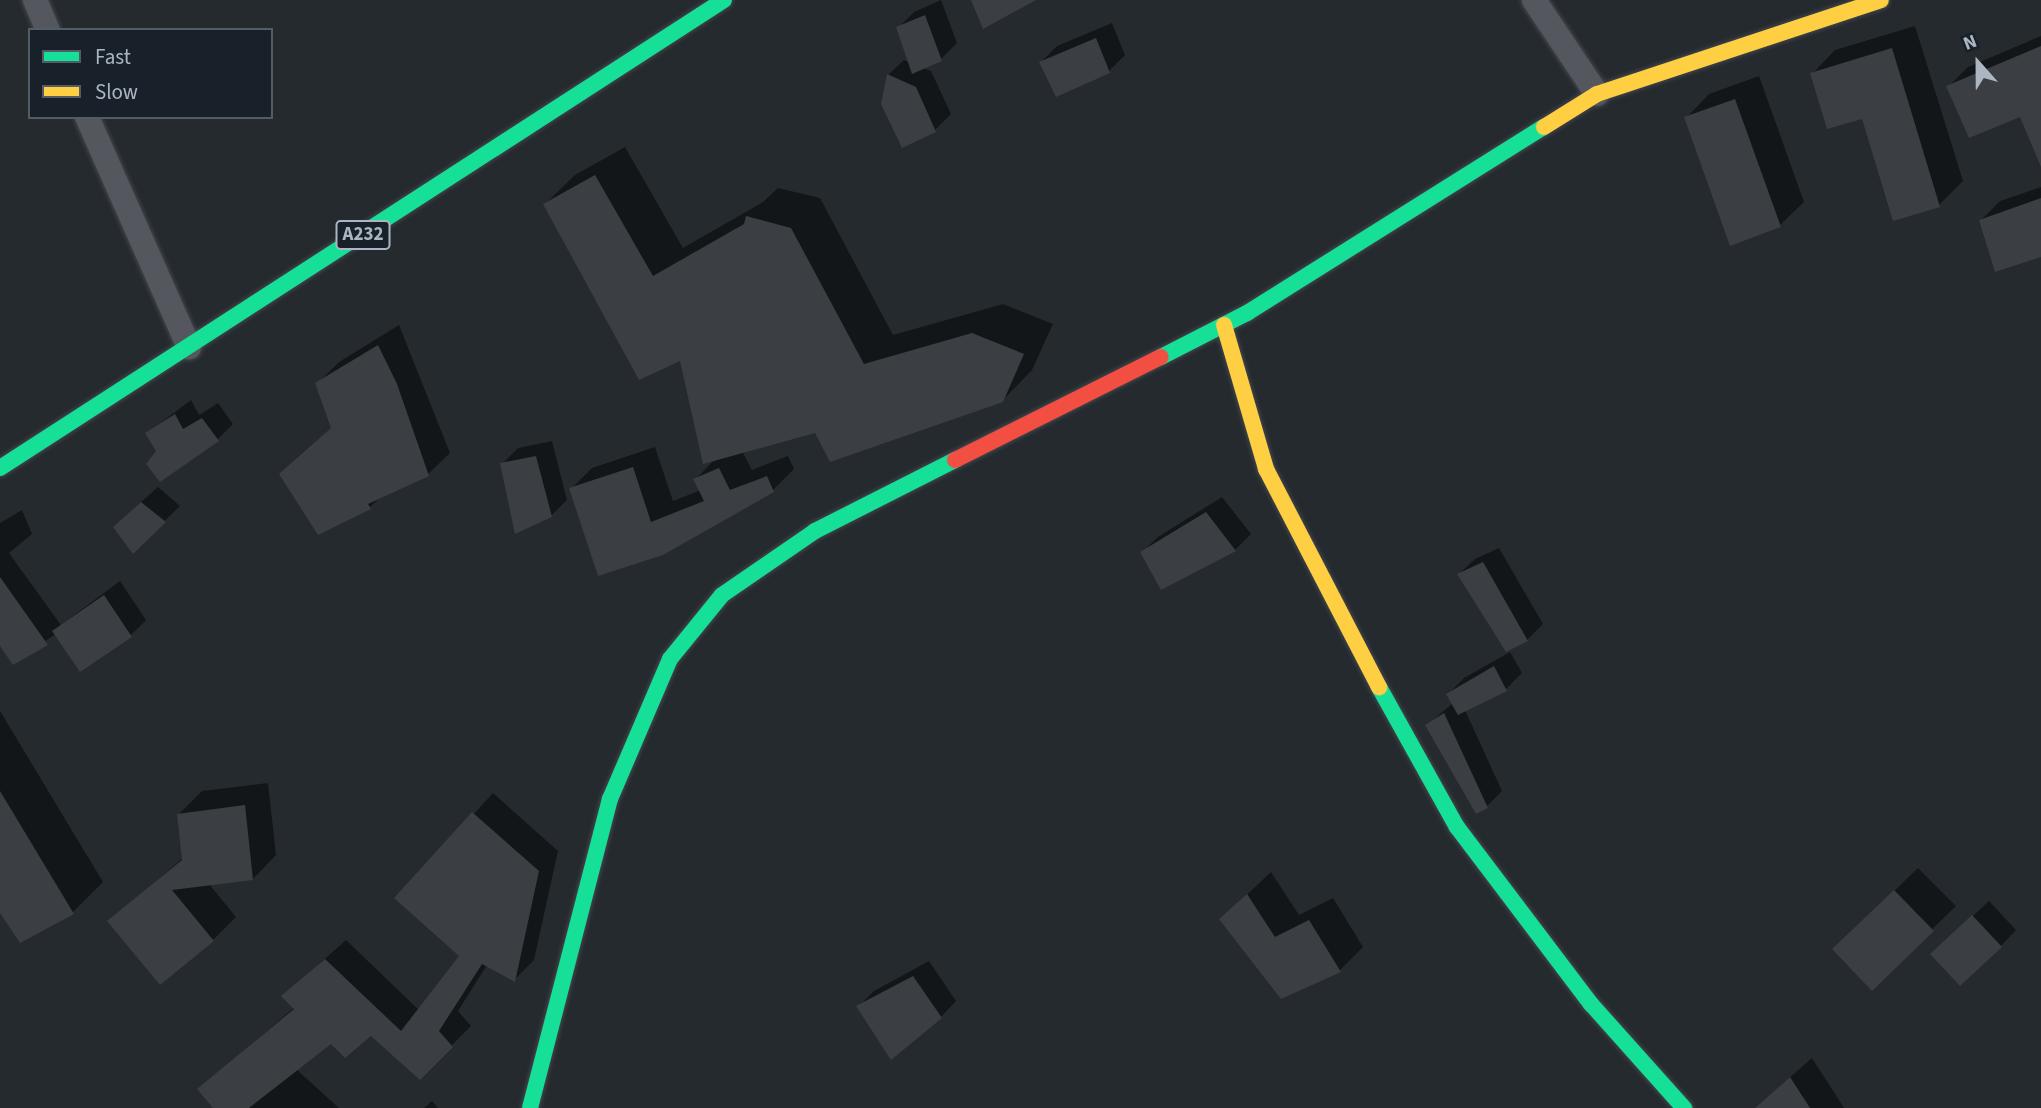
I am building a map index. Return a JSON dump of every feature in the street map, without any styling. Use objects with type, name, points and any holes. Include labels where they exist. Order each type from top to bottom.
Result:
[{"type":"street","points":[[35,0],[47,28]]},
{"type":"street","name":"A232","points":[[0,468],[724,0]]},
{"type":"street","points":[[1534,0],[1597,94]]},
{"type":"street","points":[[530,1108],[610,799],[670,659],[722,595],[815,531],[1223,325],[1597,94],[1881,0]]},
{"type":"street","points":[[88,119],[189,347]]},
{"type":"street","points":[[1223,325],[1266,469],[1329,596],[1457,827],[1591,1004],[1684,1108]]},
{"type":"building","points":[[971,0],[1036,0],[983,29]]},
{"type":"building","points":[[925,15],[942,61],[912,74],[896,27]]},
{"type":"building","points":[[1096,38],[1110,73],[1056,97],[1039,62]]},
{"type":"building","points":[[2041,46],[2041,167],[2020,117],[1969,138],[1946,86]]},
{"type":"building","points":[[1892,48],[1940,207],[1893,221],[1862,119],[1827,129],[1810,73]]},
{"type":"building","points":[[887,74],[916,87],[936,132],[902,148],[881,104]]},
{"type":"building","points":[[1735,99],[1781,227],[1730,246],[1684,117]]},
{"type":"building","points":[[595,175],[653,276],[744,224],[746,216],[791,228],[864,364],[972,333],[1024,354],[1003,402],[830,462],[815,433],[703,464],[680,361],[639,380],[543,204]]},
{"type":"building","points":[[2041,198],[2041,257],[1995,272],[1979,220]]},
{"type":"building","points":[[378,345],[397,384],[429,476],[368,504],[371,509],[318,535],[279,474],[331,428],[315,383]]},
{"type":"building","points":[[175,414],[183,429],[202,418],[219,441],[160,482],[146,464],[156,451],[145,433]]},
{"type":"building","points":[[536,456],[552,517],[515,534],[500,463]]},
{"type":"building","points":[[633,467],[651,522],[704,501],[693,479],[719,468],[730,490],[767,476],[774,492],[663,555],[598,576],[569,488]]},
{"type":"building","points":[[141,502],[166,522],[133,554],[113,527]]},
{"type":"building","points":[[1206,512],[1236,551],[1161,590],[1140,552]]},
{"type":"building","points":[[1483,562],[1528,641],[1506,652],[1457,574]]},
{"type":"building","points":[[0,577],[48,645],[13,665],[0,646]]},
{"type":"building","points":[[104,595],[132,637],[80,672],[52,631]]},
{"type":"building","points":[[1494,666],[1507,691],[1458,715],[1446,694]]},
{"type":"building","points":[[1444,713],[1488,808],[1476,814],[1425,725]]},
{"type":"building","points":[[0,791],[74,914],[20,943],[0,913]]},
{"type":"building","points":[[245,805],[253,880],[172,890],[214,941],[160,985],[107,921],[182,860],[177,814]]},
{"type":"building","points":[[472,812],[539,871],[515,982],[482,964],[439,1031],[453,1047],[420,1080],[371,1036],[345,1058],[331,1044],[249,1108],[213,1108],[197,1089],[294,1009],[281,996],[325,959],[401,1031],[459,956],[394,898]]},
{"type":"building","points":[[1894,890],[1934,931],[1872,991],[1832,949]]},
{"type":"building","points":[[1247,894],[1275,937],[1309,920],[1341,972],[1281,999],[1219,919]]},
{"type":"building","points":[[1972,915],[2002,947],[1960,986],[1930,954]]},
{"type":"building","points":[[913,976],[942,1018],[891,1060],[856,1006]]},
{"type":"building","points":[[1790,1077],[1810,1108],[1755,1108]]},
{"type":"traffic: fast","points":[[0,468],[724,0]]},
{"type":"traffic: fast","points":[[1161,357],[1247,313],[1544,127]]},
{"type":"traffic: fast","points":[[530,1108],[610,799],[670,659],[722,595],[815,531],[955,460]]},
{"type":"traffic: fast","points":[[1379,687],[1457,827],[1591,1004],[1684,1108]]},
{"type":"traffic: slow","points":[[1544,127],[1597,94],[1881,0]]},
{"type":"traffic: slow","points":[[1224,325],[1266,469],[1379,687]]},
{"type":"traffic: jam","points":[[955,460],[1161,357]]}]
